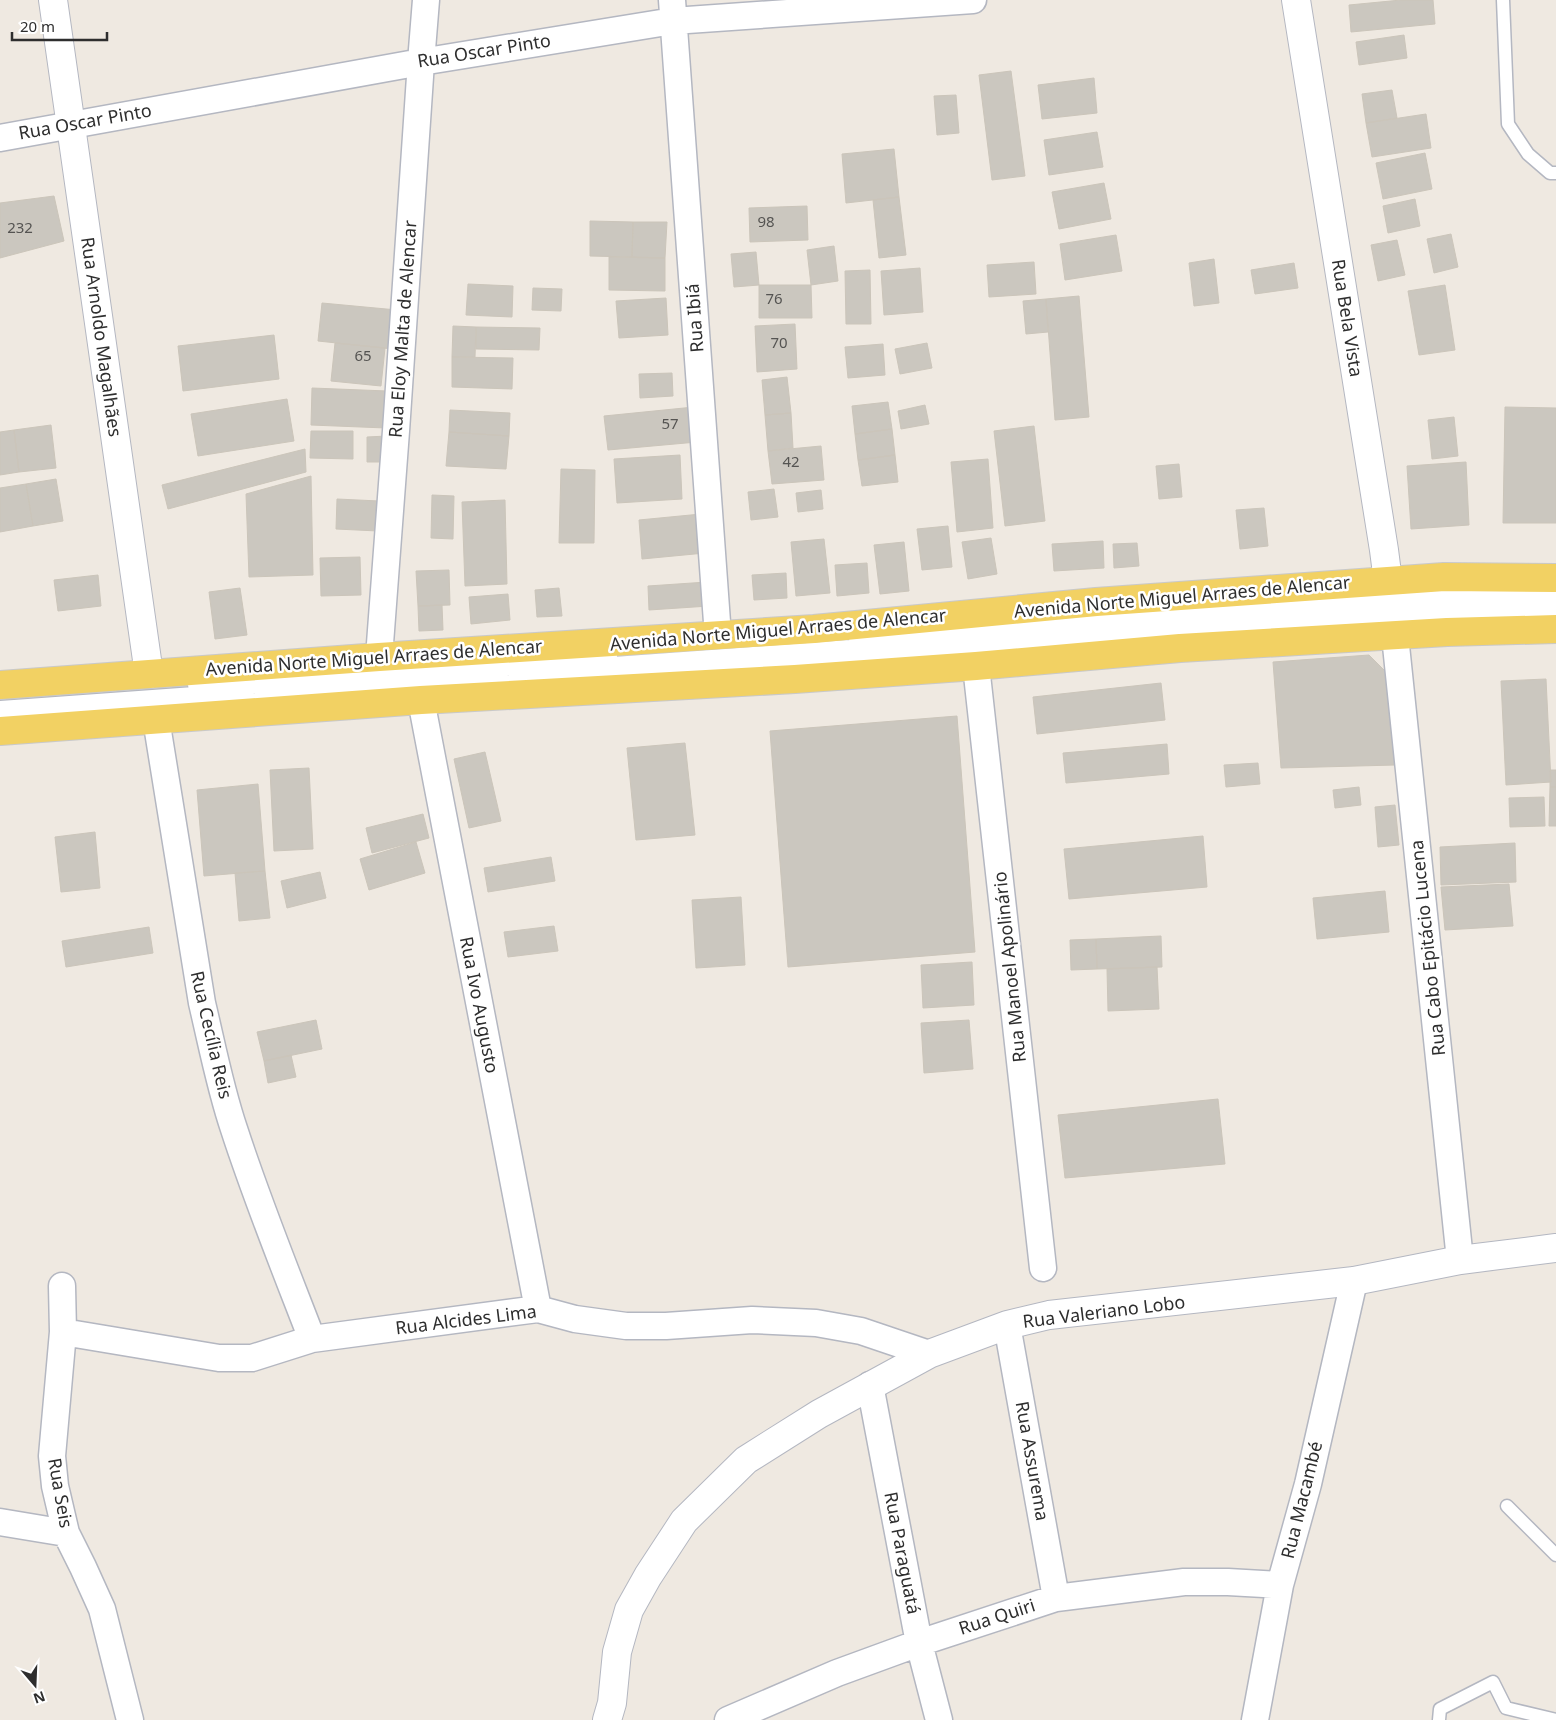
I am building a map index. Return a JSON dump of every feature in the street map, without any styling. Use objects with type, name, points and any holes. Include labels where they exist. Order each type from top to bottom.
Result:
[{"type":"main road","name":"Avenida Norte Miguel Arraes de Alencar","points":[[0,685],[378,657],[718,636],[824,628],[1096,602],[1444,577],[1556,578]]},
{"type":"main road","points":[[0,731],[421,700],[976,666],[1400,626],[1447,632],[1556,629]]},
{"type":"street","name":"Rua Arnoldo Magalhães","points":[[54,0],[149,674]]},
{"type":"street","name":"Rua Eloy Malta de Alencar","points":[[378,657],[398,412],[420,62],[426,0]]},
{"type":"street","name":"Rua Oscar Pinto","points":[[0,138],[420,62],[673,10],[973,0]]},
{"type":"street","name":"Rua Bela Vista","points":[[1296,0],[1388,581],[1400,626]]},
{"type":"street","name":"Rua Ibiá","points":[[673,10],[718,636]]},
{"type":"street","points":[[1556,592],[1452,595],[1454,617],[1556,613]]},
{"type":"street","points":[[0,698],[818,642],[1380,594],[1380,618],[906,649],[0,714]]},
{"type":"street","name":"Rua Cabo Epitácio Lucena","points":[[1400,626],[1460,1260]]},
{"type":"street","name":"Rua Manoel Apolinário","points":[[976,666],[1043,1268]]},
{"type":"street","name":"Rua Ivo Augusto","points":[[421,700],[538,1309]]},
{"type":"street","name":"Rua Cecília Reis","points":[[156,719],[202,1003],[214,1056],[233,1127],[267,1223],[312,1339]]},
{"type":"street","name":"Rua Valeriano Lobo","points":[[607,1720],[612,1703],[617,1652],[629,1610],[648,1576],[684,1522],[746,1460],[870,1385],[929,1354],[1007,1325],[1050,1315],[1354,1281],[1460,1260],[1556,1248]]},
{"type":"street","name":"Rua Macambé","points":[[1255,1720],[1280,1585],[1308,1484],[1354,1281]]},
{"type":"street","name":"Rua Seis","points":[[62,1286],[63,1332],[52,1456],[55,1486],[66,1533],[84,1567],[102,1609],[130,1720]]},
{"type":"street","name":"Rua Alcides Lima","points":[[63,1332],[235,1359],[252,1358],[268,1354],[312,1339],[538,1309],[576,1319],[626,1326],[666,1326],[752,1320],[816,1323],[861,1331],[929,1354]]},
{"type":"street","name":"Rua Assurema","points":[[1007,1325],[1056,1598]]},
{"type":"street","name":"Rua Paraguatá","points":[[870,1385],[919,1643],[939,1720]]},
{"type":"street","points":[[0,1522],[66,1533]]},
{"type":"street","name":"Rua Quiri","points":[[728,1720],[837,1673],[919,1643],[1056,1598],[1184,1582],[1280,1585]]},
{"type":"lane","points":[[1502,0],[1508,124],[1528,154],[1550,173],[1556,173]]},
{"type":"lane","points":[[1507,1506],[1556,1555]]},
{"type":"lane","points":[[1439,1720],[1440,1710],[1493,1682],[1506,1708],[1556,1720]]},
{"type":"building","points":[[1401,0],[1433,0],[1435,24],[1351,32],[1349,5]]},
{"type":"building","points":[[1404,35],[1407,58],[1359,65],[1356,42]]},
{"type":"building","points":[[1011,71],[1025,176],[992,180],[979,75]]},
{"type":"building","points":[[1094,78],[1097,113],[1042,119],[1038,85]]},
{"type":"building","points":[[1392,90],[1397,118],[1366,123],[1362,94]]},
{"type":"building","points":[[956,95],[959,133],[937,135],[934,96]]},
{"type":"building","points":[[1426,114],[1431,148],[1372,157],[1366,123]]},
{"type":"building","points":[[1097,132],[1103,167],[1049,175],[1044,140]]},
{"type":"building","points":[[894,149],[899,197],[846,203],[842,154]]},
{"type":"building","points":[[1425,153],[1432,189],[1383,199],[1376,163]]},
{"type":"building","points":[[1104,183],[1111,219],[1059,229],[1052,192]]},
{"type":"building","points":[[54,196],[64,241],[0,258],[0,203]]},
{"type":"building","points":[[899,197],[906,255],[879,258],[873,200]]},
{"type":"building","points":[[1415,199],[1420,226],[1388,233],[1383,206]]},
{"type":"building","points":[[807,206],[808,240],[750,242],[749,208]]},
{"type":"building","points":[[590,221],[633,222],[632,257],[590,256]]},
{"type":"building","points":[[633,222],[667,222],[665,258],[632,257]]},
{"type":"building","points":[[1451,234],[1458,267],[1434,273],[1427,239]]},
{"type":"building","points":[[1116,235],[1122,271],[1065,280],[1060,244]]},
{"type":"building","points":[[1397,240],[1405,275],[1378,281],[1371,245]]},
{"type":"building","points":[[834,246],[838,281],[811,285],[807,250]]},
{"type":"building","points":[[756,252],[759,285],[734,287],[731,254]]},
{"type":"building","points":[[609,257],[665,258],[665,291],[609,290]]},
{"type":"building","points":[[1214,259],[1219,303],[1194,306],[1189,263]]},
{"type":"building","points":[[1034,262],[1036,294],[989,297],[987,265]]},
{"type":"building","points":[[1294,263],[1298,288],[1255,294],[1251,270]]},
{"type":"building","points":[[920,268],[923,312],[884,315],[881,271]]},
{"type":"building","points":[[870,270],[871,324],[846,324],[845,271]]},
{"type":"building","points":[[468,284],[513,286],[512,317],[466,315]]},
{"type":"building","points":[[759,285],[811,285],[812,318],[759,318]]},
{"type":"building","points":[[1445,285],[1455,350],[1419,355],[1408,291]]},
{"type":"building","points":[[533,288],[562,289],[561,311],[532,310]]},
{"type":"building","points":[[1079,296],[1089,417],[1055,420],[1046,299]]},
{"type":"building","points":[[666,298],[668,335],[619,338],[616,301]]},
{"type":"building","points":[[1046,299],[1048,332],[1026,334],[1023,301]]},
{"type":"building","points":[[322,303],[397,310],[393,349],[318,341]]},
{"type":"building","points":[[795,324],[797,369],[757,372],[755,326]]},
{"type":"building","points":[[453,326],[476,327],[475,357],[452,357]]},
{"type":"building","points":[[476,327],[540,328],[539,350],[476,349]]},
{"type":"building","points":[[274,335],[279,379],[183,391],[178,346]]},
{"type":"building","points":[[335,343],[385,348],[381,386],[331,381]]},
{"type":"building","points":[[927,343],[932,368],[900,374],[895,349]]},
{"type":"building","points":[[883,344],[885,375],[848,378],[845,347]]},
{"type":"building","points":[[452,357],[513,358],[512,389],[452,387]]},
{"type":"building","points":[[672,373],[673,396],[640,398],[639,374]]},
{"type":"building","points":[[787,377],[791,413],[765,415],[762,380]]},
{"type":"building","points":[[312,388],[387,391],[386,428],[311,425]]},
{"type":"building","points":[[287,399],[294,441],[198,456],[191,414]]},
{"type":"building","points":[[888,402],[892,429],[855,434],[852,406]]},
{"type":"building","points":[[925,405],[929,424],[901,429],[898,411]]},
{"type":"building","points":[[694,407],[697,442],[608,450],[604,416]]},
{"type":"building","points":[[1505,407],[1556,408],[1556,523],[1503,523]]},
{"type":"building","points":[[450,410],[510,413],[509,436],[449,432]]},
{"type":"building","points":[[791,413],[793,448],[768,451],[765,415]]},
{"type":"building","points":[[1454,417],[1458,456],[1432,459],[1428,420]]},
{"type":"building","points":[[51,425],[56,468],[19,472],[14,430]]},
{"type":"building","points":[[1034,426],[1045,521],[1005,526],[994,431]]},
{"type":"building","points":[[892,429],[895,455],[858,460],[855,434]]},
{"type":"building","points":[[14,430],[19,472],[0,475],[0,432]]},
{"type":"building","points":[[311,431],[353,431],[353,459],[310,458]]},
{"type":"building","points":[[449,432],[509,436],[506,469],[446,466]]},
{"type":"building","points":[[387,436],[387,462],[367,462],[367,437]]},
{"type":"building","points":[[821,446],[824,480],[772,484],[768,451]]},
{"type":"building","points":[[305,449],[306,472],[168,509],[162,485]]},
{"type":"building","points":[[680,455],[682,499],[617,503],[614,459]]},
{"type":"building","points":[[895,455],[898,482],[862,486],[858,460]]},
{"type":"building","points":[[988,459],[993,528],[957,532],[951,462]]},
{"type":"building","points":[[1466,462],[1469,525],[1411,529],[1407,466]]},
{"type":"building","points":[[1179,464],[1182,497],[1159,499],[1156,466]]},
{"type":"building","points":[[561,469],[595,470],[594,543],[559,543]]},
{"type":"building","points":[[311,476],[313,575],[249,577],[246,494]]},
{"type":"building","points":[[56,479],[63,521],[33,526],[26,484]]},
{"type":"building","points":[[26,484],[33,526],[0,532],[0,488]]},
{"type":"building","points":[[774,489],[778,517],[751,520],[748,492]]},
{"type":"building","points":[[821,490],[823,509],[798,512],[796,493]]},
{"type":"building","points":[[432,495],[454,496],[453,539],[431,538]]},
{"type":"building","points":[[337,499],[379,501],[378,531],[336,529]]},
{"type":"building","points":[[505,500],[507,584],[465,586],[462,502]]},
{"type":"building","points":[[1264,508],[1268,546],[1240,549],[1236,510]]},
{"type":"building","points":[[701,514],[705,553],[642,559],[639,520]]},
{"type":"building","points":[[948,526],[952,567],[922,570],[917,529]]},
{"type":"building","points":[[991,538],[997,574],[968,579],[962,542]]},
{"type":"building","points":[[824,539],[830,593],[796,596],[791,542]]},
{"type":"building","points":[[1103,541],[1104,568],[1054,571],[1052,544]]},
{"type":"building","points":[[904,542],[909,591],[880,594],[874,545]]},
{"type":"building","points":[[1137,543],[1139,566],[1114,568],[1113,544]]},
{"type":"building","points":[[360,557],[361,595],[321,596],[320,558]]},
{"type":"building","points":[[867,563],[869,593],[837,596],[835,565]]},
{"type":"building","points":[[449,570],[450,605],[418,606],[416,571]]},
{"type":"building","points":[[786,573],[787,598],[754,600],[752,575]]},
{"type":"building","points":[[98,575],[101,606],[58,611],[54,580]]},
{"type":"building","points":[[707,582],[709,606],[649,610],[648,586]]},
{"type":"building","points":[[240,588],[247,635],[215,639],[209,592]]},
{"type":"building","points":[[559,588],[562,616],[537,617],[535,590]]},
{"type":"building","points":[[508,594],[510,620],[471,624],[469,597]]},
{"type":"building","points":[[442,605],[443,630],[419,631],[418,606]]},
{"type":"building","points":[[1369,655],[1391,677],[1395,765],[1281,768],[1273,662]]},
{"type":"building","points":[[1546,679],[1551,782],[1506,785],[1501,681]]},
{"type":"building","points":[[1161,683],[1165,720],[1037,734],[1033,697]]},
{"type":"building","points":[[957,716],[975,952],[788,967],[770,731]]},
{"type":"building","points":[[685,743],[695,835],[636,840],[627,748]]},
{"type":"building","points":[[1167,744],[1169,774],[1066,783],[1063,753]]},
{"type":"building","points":[[485,752],[501,821],[469,828],[454,759]]},
{"type":"building","points":[[1258,763],[1260,784],[1226,787],[1224,765]]},
{"type":"building","points":[[309,768],[313,849],[274,851],[270,770]]},
{"type":"building","points":[[1550,770],[1556,770],[1556,787],[1550,787]]},
{"type":"building","points":[[258,784],[265,871],[204,876],[197,790]]},
{"type":"building","points":[[1359,787],[1361,805],[1335,808],[1333,790]]},
{"type":"building","points":[[1550,787],[1556,787],[1556,826],[1549,826]]},
{"type":"building","points":[[1544,797],[1545,826],[1510,827],[1509,798]]},
{"type":"building","points":[[1395,805],[1399,845],[1378,847],[1375,807]]},
{"type":"building","points":[[423,814],[429,838],[372,853],[366,828]]},
{"type":"building","points":[[95,832],[100,888],[61,892],[55,837]]},
{"type":"building","points":[[1203,836],[1207,887],[1069,899],[1064,849]]},
{"type":"building","points":[[416,842],[425,873],[369,890],[360,859]]},
{"type":"building","points":[[1515,843],[1516,882],[1441,885],[1440,847]]},
{"type":"building","points":[[551,857],[555,881],[488,892],[484,868]]},
{"type":"building","points":[[265,871],[270,918],[239,921],[235,873]]},
{"type":"building","points":[[320,872],[326,898],[287,908],[281,881]]},
{"type":"building","points":[[1509,884],[1513,926],[1445,930],[1441,887]]},
{"type":"building","points":[[1385,891],[1389,932],[1317,939],[1313,898]]},
{"type":"building","points":[[741,897],[745,965],[696,968],[692,900]]},
{"type":"building","points":[[554,926],[558,951],[508,957],[504,932]]},
{"type":"building","points":[[149,927],[153,953],[66,967],[62,941]]},
{"type":"building","points":[[1161,936],[1162,967],[1097,969],[1096,939]]},
{"type":"building","points":[[1096,939],[1097,969],[1071,970],[1070,940]]},
{"type":"building","points":[[972,962],[974,1005],[923,1008],[921,965]]},
{"type":"building","points":[[1157,967],[1159,1009],[1108,1011],[1107,969]]},
{"type":"building","points":[[316,1020],[322,1049],[264,1061],[257,1032]]},
{"type":"building","points":[[969,1020],[973,1069],[924,1073],[921,1023]]},
{"type":"building","points":[[291,1055],[296,1077],[268,1083],[264,1061]]},
{"type":"building","points":[[1218,1099],[1225,1164],[1065,1178],[1058,1115]]}]
